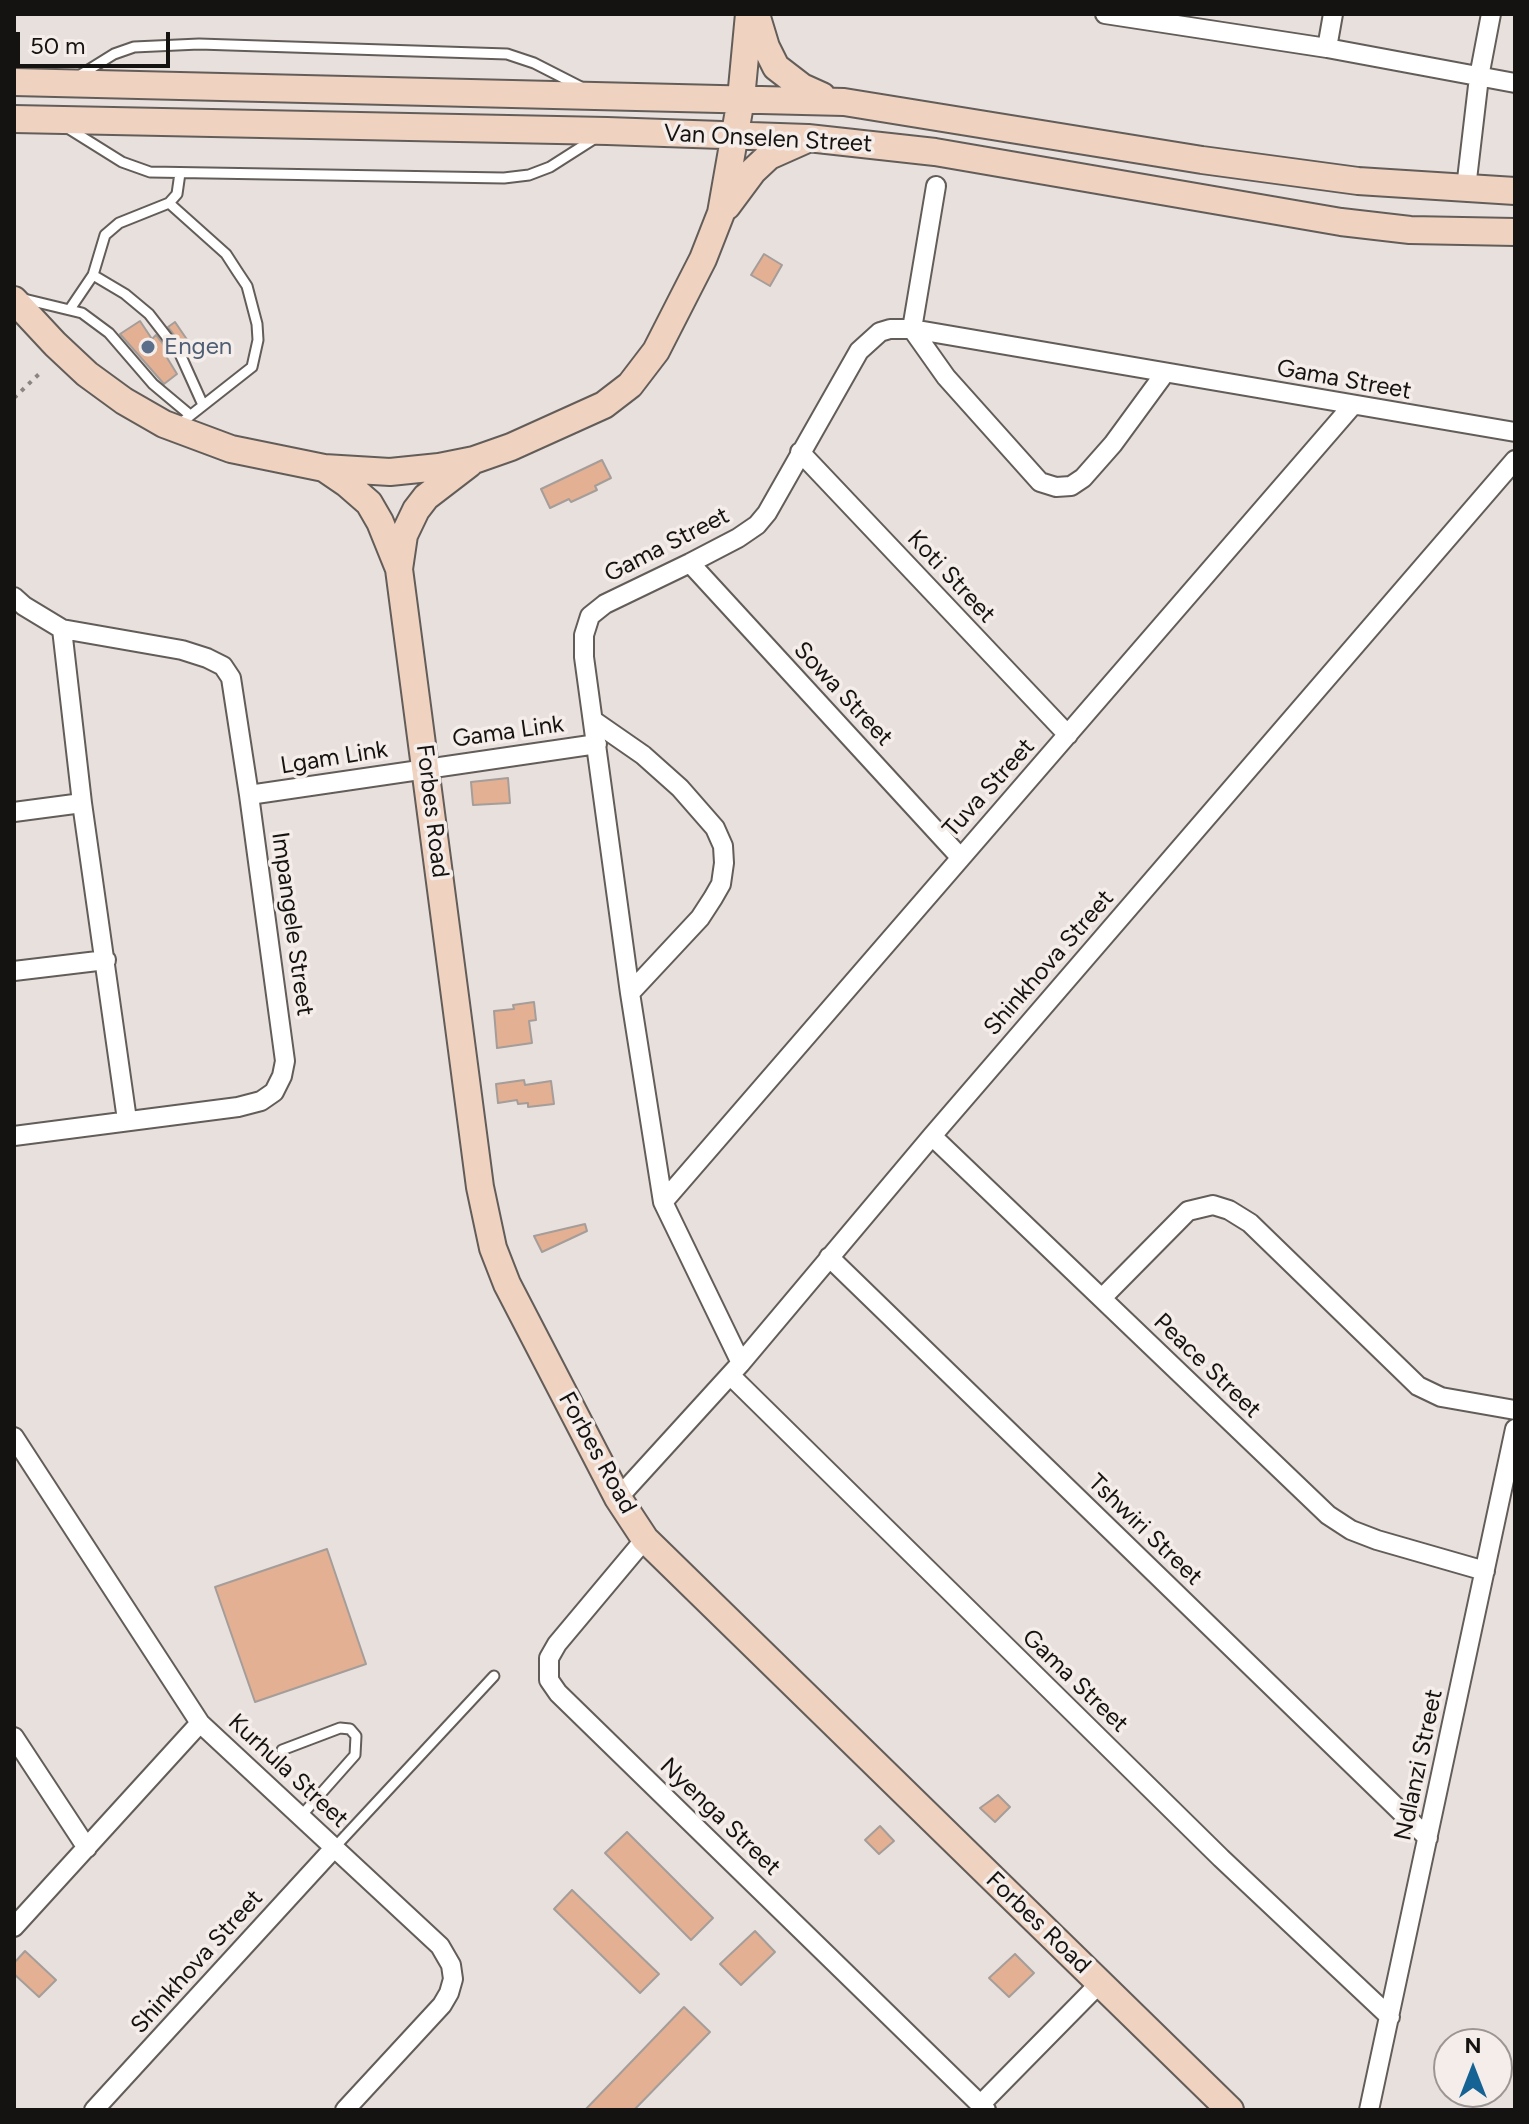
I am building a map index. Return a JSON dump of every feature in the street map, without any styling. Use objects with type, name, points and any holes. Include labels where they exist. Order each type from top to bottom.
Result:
[{"type":"main road","points":[[721,213],[741,99],[749,14]]},
{"type":"main road","points":[[756,14],[776,67],[802,87],[844,102]]},
{"type":"main road","name":"Van Onselen Street","points":[[14,82],[844,102],[1217,162],[1358,181],[1515,191]]},
{"type":"main road","name":"Van Onselen Street","points":[[14,119],[808,138],[935,152],[1341,222],[1410,230],[1515,232]]},
{"type":"main road","points":[[14,298],[87,374],[124,401],[182,422],[231,449],[324,468],[405,471],[474,460],[577,420],[630,385],[656,351],[721,213],[753,171],[769,156],[808,138]]},
{"type":"main road","name":"Forbes Road","points":[[399,569],[404,535],[416,510],[439,486],[474,460]]},
{"type":"main road","name":"Forbes Road","points":[[324,468],[369,503],[399,569],[485,1220],[507,1284],[618,1498],[645,1539],[1230,2110]]},
{"type":"street","points":[[1105,14],[1327,48],[1515,83]]},
{"type":"street","points":[[1327,48],[1333,14]]},
{"type":"street","points":[[1466,188],[1479,77],[1491,14]]},
{"type":"street","points":[[936,186],[912,329],[946,377],[1040,482],[1056,487],[1071,486],[1083,478],[1113,444],[1165,373]]},
{"type":"street","name":"Gama Street","points":[[1390,2017],[1221,1858],[735,1369],[663,1202],[630,993],[584,657],[584,635],[590,616],[605,604],[690,563],[757,525],[767,513],[859,351],[880,332],[898,328],[1515,432]]},
{"type":"street","name":"Tuva Street","points":[[663,1202],[1352,406]]},
{"type":"street","name":"Koti Street","points":[[800,452],[1068,735]]},
{"type":"street","name":"Shinkhova Street","points":[[618,1498],[735,1369],[1515,460]]},
{"type":"street","name":"Sowa Street","points":[[690,563],[960,857]]},
{"type":"street","points":[[14,597],[62,629],[82,803],[127,1120]]},
{"type":"street","name":"Impangele Street","points":[[14,1136],[238,1107],[261,1101],[274,1092],[285,1061],[231,678],[223,666],[182,650],[62,629]]},
{"type":"street","points":[[594,721],[643,755],[680,788],[715,828],[723,846],[721,884],[713,898],[700,918],[630,993]]},
{"type":"street","name":"Gama Link","points":[[427,768],[597,744]]},
{"type":"street","name":"Lgam Link","points":[[249,795],[427,768]]},
{"type":"street","points":[[14,812],[82,803]]},
{"type":"street","points":[[14,971],[106,960]]},
{"type":"street","name":"Peace Street","points":[[932,1136],[1328,1515],[1351,1530],[1377,1540],[1485,1571]]},
{"type":"street","points":[[1102,1298],[1188,1211],[1213,1205],[1229,1210],[1250,1223],[1418,1386],[1441,1397],[1515,1410]]},
{"type":"street","name":"Tshwiri Street","points":[[829,1257],[1428,1838]]},
{"type":"street","name":"Ndlanzi Street","points":[[1369,2110],[1515,1429]]},
{"type":"street","name":"Kurhula Street","points":[[14,1437],[200,1723],[440,1946],[451,1965],[453,1979],[442,2005],[345,2110]]},
{"type":"street","name":"Nyenga Street","points":[[645,1539],[557,1644],[549,1658],[549,1680],[558,1693],[983,2108]]},
{"type":"street","points":[[14,1927],[200,1723]]},
{"type":"street","points":[[14,1737],[87,1848]]},
{"type":"street","name":"Shinkhova Street","points":[[94,2110],[335,1847]]},
{"type":"street","points":[[983,2108],[1100,1983]]},
{"type":"lane","points":[[67,83],[114,54],[134,47],[199,44],[507,54],[552,71],[597,96]]},
{"type":"lane","points":[[53,119],[122,162],[150,172],[180,173],[504,178],[529,175],[550,167],[607,131]]},
{"type":"lane","points":[[70,309],[93,275],[105,235],[111,228],[169,203],[177,194],[180,173]]},
{"type":"lane","points":[[14,298],[82,313],[109,333],[182,422],[255,363],[257,324],[247,286],[226,254],[169,203]]},
{"type":"lane","points":[[93,275],[125,294],[149,314],[180,354],[203,405]]},
{"type":"lane","points":[[335,1847],[494,1676]]},
{"type":"lane","points":[[282,1750],[340,1728],[350,1729],[356,1736],[355,1755],[301,1816]]},
{"type":"path","points":[[14,398],[39,374]]},
{"type":"building","points":[[764,254],[782,265],[770,286],[751,275]]},
{"type":"building","points":[[140,321],[152,339],[156,335],[170,353],[166,356],[177,374],[164,384],[120,334]]},
{"type":"building","points":[[175,322],[188,341],[182,345],[168,327]]},
{"type":"building","points":[[602,460],[611,478],[595,486],[597,490],[550,508],[541,489]]},
{"type":"building","points":[[508,778],[510,803],[473,805],[471,782]]},
{"type":"building","points":[[534,1002],[536,1020],[529,1021],[532,1043],[497,1048],[494,1011],[514,1009],[513,1005]]},
{"type":"building","points":[[524,1080],[525,1085],[551,1081],[554,1104],[528,1107],[528,1103],[518,1104],[517,1100],[498,1103],[496,1084]]},
{"type":"building","points":[[585,1224],[587,1231],[542,1252],[534,1236]]},
{"type":"building","points":[[327,1549],[366,1664],[255,1702],[215,1587]]},
{"type":"building","points":[[998,1795],[1010,1807],[995,1822],[980,1808]]},
{"type":"building","points":[[880,1826],[894,1841],[879,1854],[865,1840]]},
{"type":"building","points":[[627,1832],[713,1918],[691,1940],[605,1853]]},
{"type":"building","points":[[572,1890],[659,1974],[640,1993],[554,1909]]},
{"type":"building","points":[[755,1931],[775,1952],[741,1985],[720,1964]]},
{"type":"building","points":[[25,1951],[56,1980],[39,1997],[14,1974],[14,1963]]},
{"type":"building","points":[[1015,1954],[1034,1973],[1009,1997],[989,1978]]},
{"type":"building","points":[[684,2007],[710,2032],[634,2110],[585,2110]]},
{"type":"place","name":"Engen","points":[[148,347]]}]
